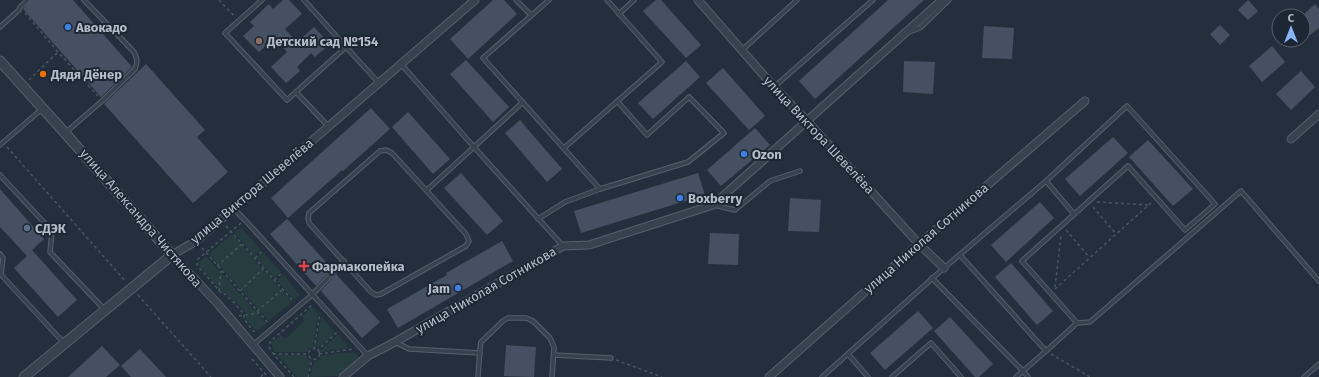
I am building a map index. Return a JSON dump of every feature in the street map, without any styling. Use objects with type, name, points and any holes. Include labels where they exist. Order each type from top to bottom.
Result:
[{"type":"street","name":"улица Виктора Шевелёва","points":[[30,375],[65,343],[172,255],[196,241],[475,0]]},
{"type":"street","name":"улица Виктора Шевелёва","points":[[698,0],[774,87],[919,244],[944,268]]},
{"type":"street","name":"улица Николая Сотникова","points":[[342,377],[368,356],[563,246],[589,245],[713,205],[942,0]]},
{"type":"street","name":"улица Александра Чистякова","points":[[0,61],[172,255],[218,304],[280,377]]},
{"type":"street","name":"улица Николая Сотникова","points":[[769,377],[919,244],[1085,101]]},
{"type":"street","points":[[1291,139],[1319,114]]},
{"type":"lane","points":[[0,26],[19,10],[20,7],[28,0]]},
{"type":"lane","points":[[65,133],[102,101],[135,68],[137,58],[134,52],[84,0]]},
{"type":"lane","points":[[262,0],[226,33],[287,100],[346,46]]},
{"type":"lane","points":[[304,0],[379,82]]},
{"type":"lane","points":[[516,0],[531,15]]},
{"type":"lane","points":[[549,0],[483,58],[600,189]]},
{"type":"lane","points":[[564,148],[662,62],[607,0]]},
{"type":"lane","points":[[619,14],[634,0]]},
{"type":"lane","points":[[742,50],[797,0]]},
{"type":"lane","points":[[774,87],[873,0]]},
{"type":"lane","points":[[902,35],[920,28],[948,0]]},
{"type":"lane","points":[[401,63],[563,246]]},
{"type":"lane","points":[[296,92],[328,127]]},
{"type":"lane","points":[[538,219],[565,202],[600,189],[688,162],[724,133],[689,97],[647,135],[617,101]]},
{"type":"lane","points":[[427,190],[523,102]]},
{"type":"lane","points":[[822,377],[932,278],[1046,181],[1127,106],[1215,204],[1185,230],[1128,166],[1022,261],[1077,323]]},
{"type":"lane","points":[[1,144],[42,109]]},
{"type":"lane","points":[[386,150],[392,153],[427,190],[466,234],[469,241],[466,246],[381,294],[376,295],[371,292],[344,261],[309,223],[309,213],[380,151],[386,150]]},
{"type":"lane","points":[[713,205],[735,210],[770,181],[800,171]]},
{"type":"lane","points":[[0,175],[52,231],[50,252],[105,310]]},
{"type":"lane","points":[[1046,181],[1074,214]]},
{"type":"lane","points":[[1016,377],[1077,323],[1090,322],[1241,191],[1319,281]]},
{"type":"lane","points":[[233,208],[368,356]]},
{"type":"lane","points":[[0,254],[3,258],[1,274],[65,343]]},
{"type":"lane","points":[[960,255],[1046,351]]},
{"type":"lane","points":[[253,345],[313,294],[344,261]]},
{"type":"lane","points":[[932,278],[1028,377]]},
{"type":"lane","points":[[478,377],[480,344],[505,319],[513,318],[526,318],[536,322],[552,341],[554,347],[552,377]]},
{"type":"lane","points":[[395,342],[409,349],[480,353]]},
{"type":"lane","points":[[892,377],[930,343],[961,377]]},
{"type":"lane","points":[[848,354],[868,377]]},
{"type":"lane","points":[[554,355],[610,358]]},
{"type":"lane","points":[[1304,377],[1319,364]]},
{"type":"path","points":[[219,0],[239,21]]},
{"type":"path","points":[[20,7],[102,101]]},
{"type":"path","points":[[23,86],[58,52]]},
{"type":"path","points":[[1,144],[211,377]]},
{"type":"path","points":[[1050,292],[1157,198]]},
{"type":"path","points":[[1088,202],[1149,205]]},
{"type":"path","points":[[1088,202],[1116,234]]},
{"type":"path","points":[[220,220],[298,307]]},
{"type":"path","points":[[245,220],[198,259],[197,266],[219,291],[222,294],[225,294],[237,306],[253,331],[256,333],[263,330]]},
{"type":"path","points":[[1062,225],[1090,258]]},
{"type":"path","points":[[1054,289],[1062,225]]},
{"type":"path","points":[[196,241],[269,324]]},
{"type":"path","points":[[217,266],[242,244]]},
{"type":"path","points":[[255,258],[268,245]]},
{"type":"path","points":[[274,280],[288,267]]},
{"type":"path","points":[[240,291],[264,268]]},
{"type":"path","points":[[218,304],[221,271]]},
{"type":"path","points":[[229,318],[258,312],[282,290]]},
{"type":"path","points":[[294,377],[272,354],[269,348],[270,342],[317,300]]},
{"type":"path","points":[[314,349],[321,304]]},
{"type":"path","points":[[318,351],[342,328]]},
{"type":"path","points":[[319,354],[361,348]]},
{"type":"path","points":[[312,359],[317,359],[319,354],[318,351],[314,349]]},
{"type":"path","points":[[308,354],[310,350],[314,349]]},
{"type":"path","points":[[1046,351],[1090,377]]},
{"type":"path","points":[[272,354],[308,354]]},
{"type":"path","points":[[308,354],[312,359]]},
{"type":"path","points":[[610,358],[662,377]]},
{"type":"path","points":[[252,359],[268,377]]},
{"type":"path","points":[[308,377],[312,359]]},
{"type":"path","points":[[261,377],[264,372]]},
{"type":"green space","points":[[241,228],[261,250],[254,256],[234,232]]},
{"type":"green space","points":[[232,234],[292,302],[269,321],[209,254]]},
{"type":"green space","points":[[263,252],[281,272],[274,278],[256,258]]},
{"type":"green space","points":[[206,256],[267,324],[257,331],[250,325],[245,318],[247,315],[238,304],[235,303],[225,292],[223,293],[198,264]]},
{"type":"green space","points":[[283,274],[300,295],[294,300],[277,281]]},
{"type":"green space","points":[[311,308],[314,308],[318,313],[313,347],[308,349],[307,352],[275,352],[271,343],[281,335],[285,339],[305,321],[302,316]]},
{"type":"green space","points":[[321,316],[335,333],[318,348],[316,347]]},
{"type":"green space","points":[[338,334],[349,348],[320,351]]},
{"type":"green space","points":[[353,352],[362,360],[338,376],[310,377],[314,362],[319,360],[321,355]]},
{"type":"green space","points":[[277,355],[306,355],[311,361],[307,377],[297,377]]},
{"type":"building","name":"Авокадо","points":[[31,0],[73,0],[132,67],[101,97],[23,9]]},
{"type":"building","name":"Детский сад №154","points":[[283,0],[289,0],[302,14],[285,29],[297,42],[314,27],[330,44],[315,57],[311,53],[297,67],[300,71],[286,83],[271,67],[287,52],[274,38],[259,52],[243,36],[254,26],[250,22],[269,4],[273,9]]},
{"type":"building","points":[[493,0],[504,0],[517,14],[468,59],[450,39]]},
{"type":"building","points":[[656,0],[661,0],[701,45],[686,58],[643,11]]},
{"type":"building","points":[[888,0],[924,0],[815,99],[799,81]]},
{"type":"building","points":[[1248,0],[1258,11],[1248,20],[1238,10]]},
{"type":"building","points":[[1315,4],[1319,9],[1319,28],[1311,34],[1311,8]]},
{"type":"building","points":[[1220,25],[1230,35],[1220,45],[1210,34]]},
{"type":"building","points":[[984,26],[1014,28],[1012,59],[982,58]]},
{"type":"building","points":[[1271,47],[1285,62],[1262,82],[1249,66]]},
{"type":"building","points":[[466,60],[509,107],[493,122],[450,74]]},
{"type":"building","points":[[686,61],[700,77],[653,119],[638,103]]},
{"type":"building","points":[[904,61],[935,62],[933,94],[903,92]]},
{"type":"building","points":[[146,64],[205,130],[197,137],[228,172],[193,203],[104,104]]},
{"type":"building","points":[[723,68],[765,116],[749,130],[706,83]]},
{"type":"building","points":[[1301,71],[1315,87],[1291,110],[1276,94]]},
{"type":"building","points":[[371,108],[390,129],[288,218],[271,198]]},
{"type":"building","points":[[408,112],[450,159],[433,174],[392,127]]},
{"type":"building","points":[[520,120],[562,169],[547,182],[505,133]]},
{"type":"building","points":[[755,128],[770,145],[721,186],[707,170]]},
{"type":"building","points":[[1113,137],[1128,153],[1080,196],[1065,179]]},
{"type":"building","points":[[1148,140],[1193,189],[1173,206],[1129,157]]},
{"type":"building","points":[[461,173],[503,221],[487,235],[444,188]]},
{"type":"building","points":[[698,173],[705,195],[581,233],[574,211]]},
{"type":"building","points":[[0,189],[44,239],[32,250],[77,300],[58,317],[14,268],[27,256],[0,227]]},
{"type":"building","points":[[790,198],[821,200],[819,232],[788,231]]},
{"type":"building","points":[[1040,202],[1054,218],[1006,262],[991,245]]},
{"type":"building","points":[[287,219],[332,269],[316,286],[270,234]]},
{"type":"building","points":[[710,233],[739,234],[738,265],[708,264]]},
{"type":"building","points":[[502,241],[513,261],[398,328],[387,309],[447,275],[446,273]]},
{"type":"building","points":[[1011,263],[1053,311],[1037,325],[995,277]]},
{"type":"building","points":[[336,274],[380,322],[362,338],[321,291]]},
{"type":"building","points":[[918,311],[933,328],[885,370],[870,353]]},
{"type":"building","points":[[950,317],[993,364],[979,377],[975,377],[934,331]]},
{"type":"building","points":[[506,345],[536,347],[534,377],[504,376]]},
{"type":"building","points":[[102,346],[120,365],[106,377],[68,377]]},
{"type":"building","points":[[140,349],[166,377],[131,377],[121,366]]},
{"type":"place","name":"Авокадо","points":[[68,27]]},
{"type":"place","name":"Детский сад №154","points":[[259,41]]},
{"type":"place","name":"Дядя Дёнер","points":[[43,74]]},
{"type":"place","name":"Ozon","points":[[744,154]]},
{"type":"place","name":"Boxberry","points":[[680,198]]},
{"type":"place","name":"СДЭК","points":[[27,228]]},
{"type":"place","name":"Фармакопейка","points":[[304,266]]},
{"type":"place","name":"Jam","points":[[458,288]]}]
